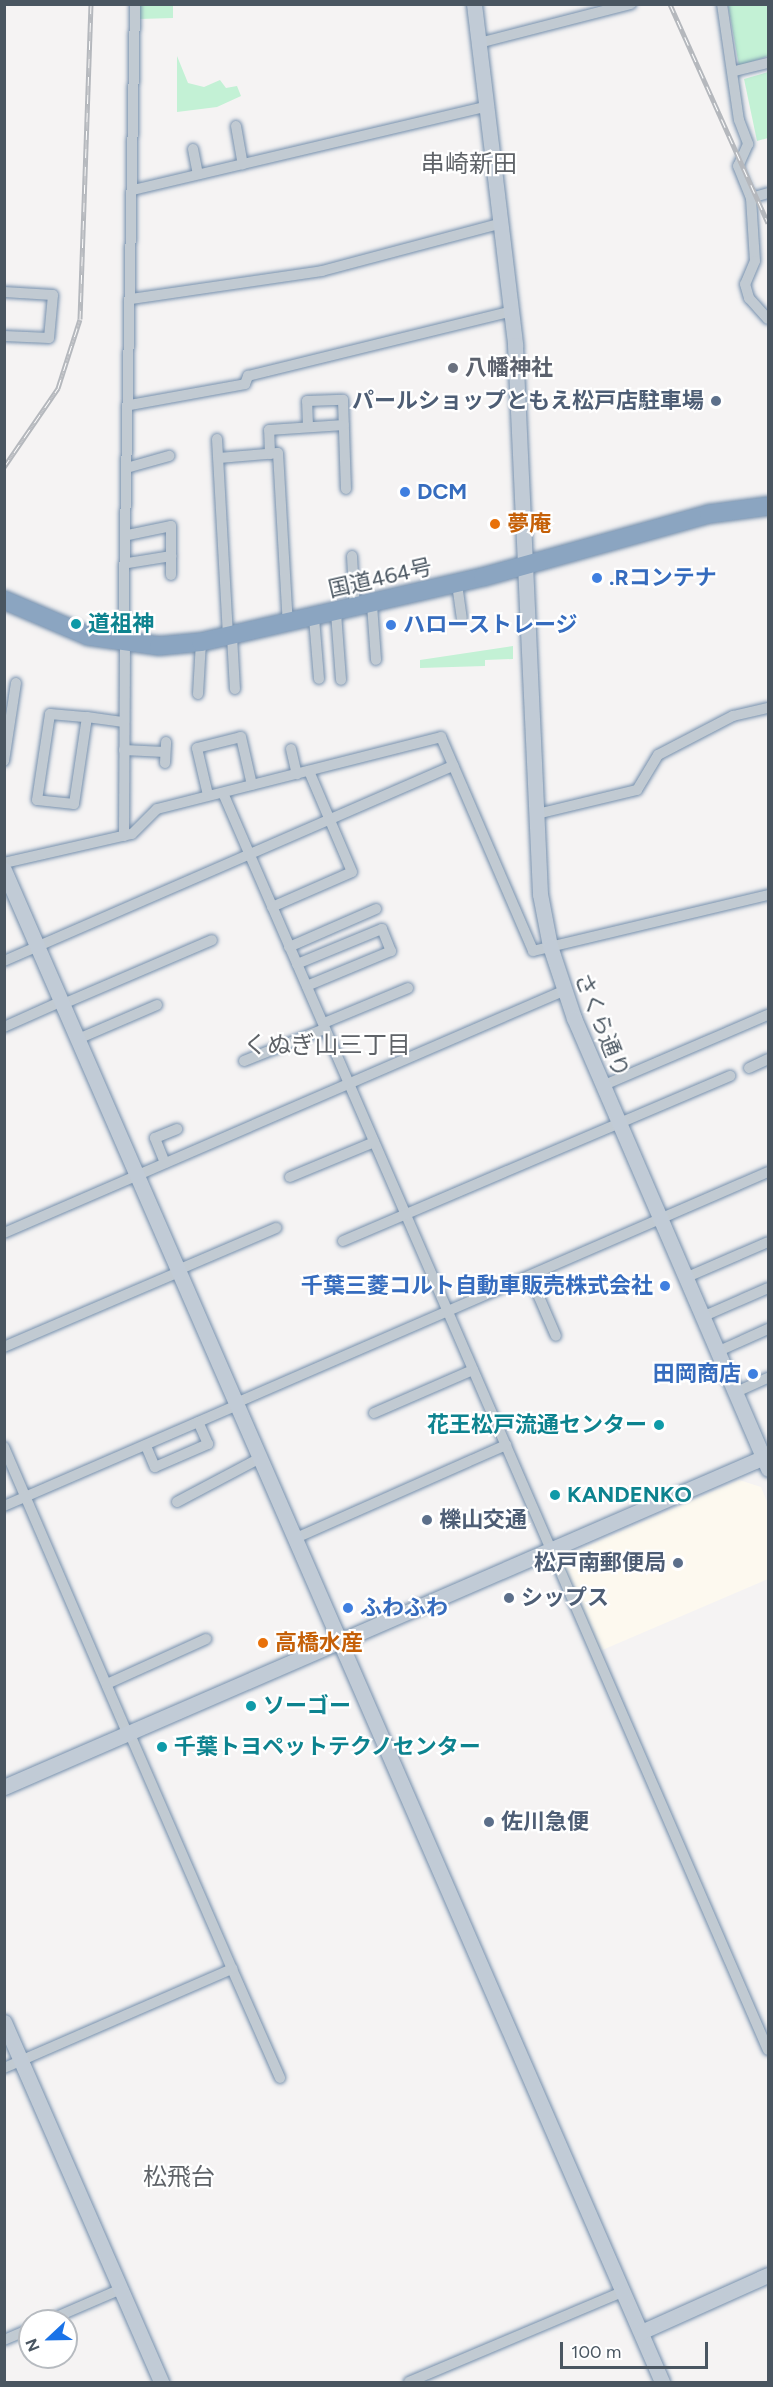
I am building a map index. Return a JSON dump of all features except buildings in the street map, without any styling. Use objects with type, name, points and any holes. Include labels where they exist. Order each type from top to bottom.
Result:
[{"type":"highway","name":"国道464号","points":[[4,600],[57,626],[124,643],[201,642],[457,584],[698,516],[768,506]]},
{"type":"street","points":[[124,836],[124,643],[130,467],[135,4]]},
{"type":"street","name":"さくら通り","points":[[474,4],[489,106],[512,311],[537,814],[550,945],[563,991],[602,1086],[702,1317],[765,1454]]},
{"type":"street","points":[[479,43],[631,4]]},
{"type":"street","points":[[722,4],[735,71],[739,120],[748,144],[738,166],[751,198],[755,261],[745,284],[768,319]]},
{"type":"street","points":[[735,71],[768,63]]},
{"type":"street","points":[[133,189],[489,106]]},
{"type":"street","points":[[236,126],[243,164]]},
{"type":"street","points":[[194,149],[198,174]]},
{"type":"street","points":[[751,198],[768,194]]},
{"type":"street","points":[[131,299],[322,271],[503,223]]},
{"type":"street","points":[[4,292],[52,295],[49,338],[4,336]]},
{"type":"street","points":[[130,405],[245,384],[248,376],[512,311]]},
{"type":"street","points":[[308,428],[307,401],[343,400],[346,489]]},
{"type":"street","points":[[270,454],[269,430],[344,425]]},
{"type":"street","points":[[217,438],[235,689]]},
{"type":"street","points":[[219,458],[278,453],[288,624]]},
{"type":"street","points":[[130,467],[162,461]]},
{"type":"street","points":[[128,535],[171,526],[171,575]]},
{"type":"street","points":[[128,562],[171,556]]},
{"type":"street","points":[[352,556],[363,607],[380,653]]},
{"type":"street","points":[[457,584],[462,618]]},
{"type":"street","points":[[336,613],[341,680]]},
{"type":"street","points":[[314,618],[319,679]]},
{"type":"street","points":[[198,694],[201,642]]},
{"type":"street","points":[[4,761],[16,683]]},
{"type":"street","points":[[537,814],[637,790],[658,755],[733,717],[768,708]]},
{"type":"street","points":[[87,717],[74,804],[37,800],[50,714],[87,717],[124,722]]},
{"type":"street","points":[[207,795],[197,748],[241,737],[252,784]]},
{"type":"street","points":[[4,863],[124,836],[157,809],[441,737],[533,951],[550,945],[768,895]]},
{"type":"street","points":[[124,750],[165,747],[165,763]]},
{"type":"street","points":[[291,749],[297,774]]},
{"type":"street","points":[[4,961],[453,766]]},
{"type":"street","points":[[272,907],[351,872],[309,771]]},
{"type":"street","points":[[223,793],[768,2050]]},
{"type":"street","points":[[4,870],[662,2382]]},
{"type":"street","points":[[289,947],[376,909]]},
{"type":"street","points":[[297,964],[382,929],[391,951],[307,986]]},
{"type":"street","points":[[4,1027],[212,940]]},
{"type":"street","points":[[244,1061],[408,988]]},
{"type":"street","points":[[4,1233],[563,991]]},
{"type":"street","points":[[78,1039],[157,1005]]},
{"type":"street","points":[[602,1086],[768,1015]]},
{"type":"street","points":[[748,1068],[768,1059]]},
{"type":"street","points":[[343,1241],[730,1076]]},
{"type":"street","points":[[165,1163],[155,1138],[177,1129]]},
{"type":"street","points":[[290,1177],[374,1142]]},
{"type":"street","points":[[4,1506],[146,1446],[768,1172]]},
{"type":"street","points":[[4,1347],[276,1228]]},
{"type":"street","points":[[685,1278],[768,1242]]},
{"type":"street","points":[[530,1276],[556,1336]]},
{"type":"street","points":[[702,1317],[768,1288]]},
{"type":"street","points":[[719,1351],[768,1329]]},
{"type":"street","points":[[374,1413],[473,1370]]},
{"type":"street","points":[[736,1392],[768,1378]]},
{"type":"street","points":[[146,1446],[155,1467],[208,1444],[198,1422]]},
{"type":"street","points":[[296,1538],[506,1446]]},
{"type":"street","points":[[4,1447],[280,2078]]},
{"type":"street","points":[[4,1786],[765,1454]]},
{"type":"street","points":[[177,1502],[260,1458]]},
{"type":"street","points":[[107,1684],[206,1639]]},
{"type":"street","points":[[4,2068],[232,1969]]},
{"type":"street","points":[[4,2022],[161,2382]]},
{"type":"street","points":[[640,2332],[768,2275]]},
{"type":"street","points":[[75,2309],[121,2289]]},
{"type":"street","points":[[409,2382],[624,2291]]},
{"type":"street","points":[[4,2340],[18,2334]]},
{"type":"shaded area","points":[[739,1480],[761,1487],[768,1504],[768,1579],[600,1651],[560,1558]]},
{"type":"green space","points":[[139,5],[173,5],[173,18],[139,19]]},
{"type":"green space","points":[[728,5],[768,5],[768,56],[739,66]]},
{"type":"green space","points":[[177,56],[188,83],[204,87],[220,80],[226,88],[237,86],[241,96],[217,107],[177,112]]},
{"type":"green space","points":[[768,72],[768,138],[757,141],[744,79]]},
{"type":"green space","points":[[513,646],[513,659],[485,660],[485,666],[420,668],[420,660]]},
{"type":"railway","points":[[4,467],[58,388],[80,319],[91,4]]},
{"type":"railway","points":[[670,4],[768,223]]},
{"type":"place","name":"八幡神社","points":[[453,368]]},
{"type":"place","name":"パールショップともえ松戸店駐車場","points":[[716,401]]},
{"type":"place","name":"DCM","points":[[405,492]]},
{"type":"place","name":"夢庵","points":[[495,524]]},
{"type":"place","name":".Rコンテナ","points":[[597,578]]},
{"type":"place","name":"道祖神","points":[[76,624]]},
{"type":"place","name":"ハローストレージ","points":[[391,625]]},
{"type":"place","name":"千葉三菱コルト自動車販売株式会社","points":[[665,1286]]},
{"type":"place","name":"田岡商店","points":[[753,1374]]},
{"type":"place","name":"花王松戸流通センター","points":[[659,1425]]},
{"type":"place","name":"KANDENKO","points":[[555,1495]]},
{"type":"place","name":"櫟山交通","points":[[427,1520]]},
{"type":"place","name":"松戸南郵便局","points":[[678,1563]]},
{"type":"place","name":"シップス","points":[[509,1598]]},
{"type":"place","name":"ふわふわ","points":[[348,1608]]},
{"type":"place","name":"高橋水産","points":[[263,1643]]},
{"type":"place","name":"ソーゴー","points":[[251,1706]]},
{"type":"place","name":"千葉トヨペットテクノセンター","points":[[162,1747]]},
{"type":"place","name":"佐川急便","points":[[489,1822]]},
{"type":"district","name":"串崎新田","points":[[469,164]]},
{"type":"district","name":"くぬぎ山三丁目","points":[[327,1045]]},
{"type":"district","name":"松飛台","points":[[179,2177]]}]
